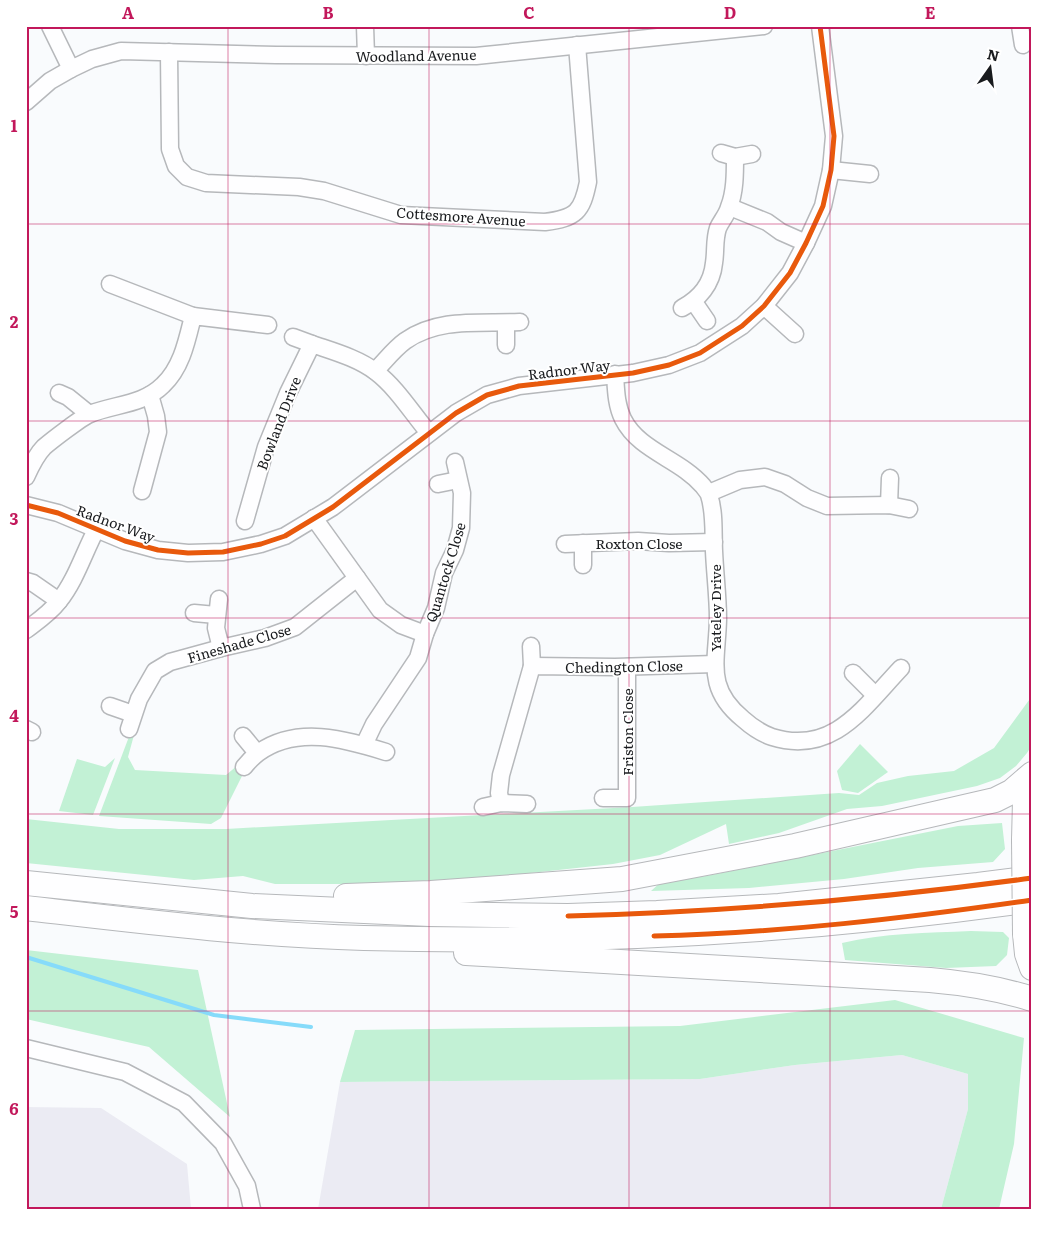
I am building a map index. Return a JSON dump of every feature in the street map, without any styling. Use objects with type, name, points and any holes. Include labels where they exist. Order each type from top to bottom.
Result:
[{"type":"highway","points":[[1030,776],[1025,800],[1024,934],[1027,954],[1032,968]]},
{"type":"highway","points":[[252,906],[320,897],[432,893],[622,878],[795,846],[995,800],[1012,792],[1030,776]]},
{"type":"highway","points":[[26,883],[252,906],[430,914],[568,916],[779,906],[1032,878]]},
{"type":"highway","points":[[26,908],[190,927],[362,938],[445,939],[677,935],[802,927],[949,912],[1032,900]]},
{"type":"highway","points":[[362,938],[442,952],[969,984],[1012,992],[1032,999]]},
{"type":"street","points":[[50,26],[71,69]]},
{"type":"street","points":[[365,26],[366,56]]},
{"type":"street","name":"Woodland Avenue","points":[[26,102],[50,81],[71,69],[92,59],[120,51],[366,56],[476,56],[764,26]]},
{"type":"street","name":"Radnor Way","points":[[26,505],[58,513],[125,541],[158,550],[188,553],[223,552],[261,544],[285,536],[334,507],[456,413],[487,395],[519,386],[633,373],[669,365],[700,354],[742,326],[764,306],[790,273],[823,206],[831,170],[834,136],[820,26]]},
{"type":"street","points":[[1020,26],[1023,45]]},
{"type":"street","name":"Cottesmore Avenue","points":[[169,52],[170,149],[176,166],[186,177],[206,184],[299,187],[324,191],[401,215],[545,222],[562,220],[577,212],[585,198],[588,182],[577,45]]},
{"type":"street","points":[[707,321],[688,305],[708,284],[714,265],[718,228],[730,207],[734,184],[728,155],[752,154]]},
{"type":"street","points":[[831,170],[870,174]]},
{"type":"street","points":[[730,207],[768,222],[781,232],[806,243]]},
{"type":"street","points":[[110,284],[193,316],[268,324]]},
{"type":"street","points":[[764,306],[795,334]]},
{"type":"street","points":[[26,477],[42,448],[88,414],[132,402],[150,395],[164,385],[177,367],[193,316]]},
{"type":"street","points":[[375,371],[404,342],[425,330],[443,325],[476,322],[513,322],[506,345]]},
{"type":"street","points":[[292,338],[336,352],[375,371],[392,387],[429,433]]},
{"type":"street","name":"Bowland Drive","points":[[245,521],[256,506],[266,447],[288,393],[312,344]]},
{"type":"street","points":[[614,374],[619,409],[630,430],[648,446],[695,477],[709,493],[740,480],[765,477],[785,484],[807,498],[827,506],[889,505],[909,509]]},
{"type":"street","points":[[59,393],[68,397],[88,414]]},
{"type":"street","points":[[140,481],[158,432],[150,395]]},
{"type":"street","name":"Quantock Close","points":[[364,745],[374,724],[418,658],[425,634],[436,608],[444,573],[455,550],[461,528],[462,492],[455,462]]},
{"type":"street","points":[[889,505],[890,478]]},
{"type":"street","points":[[438,484],[458,480]]},
{"type":"street","name":"Yateley Drive","points":[[709,493],[713,515],[718,619],[715,664],[718,686],[722,697],[731,709],[763,734],[784,741],[816,740],[844,727],[902,668]]},
{"type":"street","points":[[314,518],[380,610],[401,625],[425,634]]},
{"type":"street","points":[[26,630],[47,614],[59,601],[70,584],[97,528]]},
{"type":"street","name":"Roxton Close","points":[[565,544],[638,541],[669,543],[714,542]]},
{"type":"street","points":[[583,543],[584,565]]},
{"type":"street","name":"Fineshade Close","points":[[110,706],[131,722],[146,685],[156,671],[170,662],[265,638],[295,628],[357,578]]},
{"type":"street","points":[[26,581],[33,583],[59,601]]},
{"type":"street","points":[[194,613],[217,607],[216,628],[221,648]]},
{"type":"street","points":[[501,803],[499,793],[501,775],[532,666],[532,646]]},
{"type":"street","name":"Chedington Close","points":[[532,666],[715,664]]},
{"type":"street","name":"Friston Close","points":[[603,798],[627,798],[627,666]]},
{"type":"street","points":[[853,673],[875,695]]},
{"type":"street","points":[[243,736],[257,753]]},
{"type":"street","points":[[244,767],[257,753],[276,744],[310,736],[338,738],[386,752]]},
{"type":"street","points":[[483,807],[501,803],[527,804]]},
{"type":"street","points":[[26,1048],[125,1072],[184,1103],[223,1143],[247,1186],[252,1209]]},
{"type":"shaded area","points":[[902,1055],[968,1074],[968,1109],[941,1209],[318,1209],[340,1082],[700,1079],[795,1065]]},
{"type":"shaded area","points":[[26,1107],[101,1108],[187,1164],[191,1209],[26,1209]]},
{"type":"green space","points":[[1032,696],[1032,745],[1016,766],[1000,778],[977,786],[882,806],[847,809],[779,833],[729,844],[726,824],[660,855],[613,864],[495,877],[360,884],[275,884],[243,876],[194,880],[26,863],[26,819],[119,829],[226,829],[632,807],[839,793],[859,795],[877,783],[908,776],[954,771],[994,748]]},
{"type":"green space","points":[[130,734],[134,735],[128,757],[135,770],[226,775],[238,765],[244,772],[221,818],[211,824],[99,816]]},
{"type":"green space","points":[[860,744],[888,772],[858,793],[842,790],[837,771]]},
{"type":"green space","points":[[115,758],[93,815],[59,811],[77,759],[105,767]]},
{"type":"green space","points":[[1002,823],[1005,849],[993,862],[918,868],[844,879],[749,888],[651,891],[662,881],[706,876],[958,826]]},
{"type":"green space","points":[[971,931],[1003,932],[1009,938],[1007,955],[996,966],[946,968],[845,960],[842,943],[889,935]]},
{"type":"green space","points":[[26,950],[198,970],[230,1117],[149,1047],[26,1019]]},
{"type":"green space","points":[[895,1000],[1024,1038],[1014,1144],[999,1209],[941,1209],[968,1109],[968,1074],[902,1055],[795,1065],[700,1079],[340,1082],[355,1030],[680,1026]]},
{"type":"waterway","points":[[26,957],[214,1015],[311,1027]]},
{"type":"cycle path","points":[[26,505],[58,513],[125,541],[158,550],[188,553],[223,552],[261,544],[285,536],[333,507],[456,413],[487,395],[519,386],[633,373],[669,365],[700,353],[742,326],[764,306],[790,273],[823,206],[831,170],[834,136],[820,26]]},
{"type":"cycle path","points":[[568,916],[742,908],[858,898],[1032,878]]},
{"type":"cycle path","points":[[654,936],[749,932],[843,924],[1032,900]]}]
